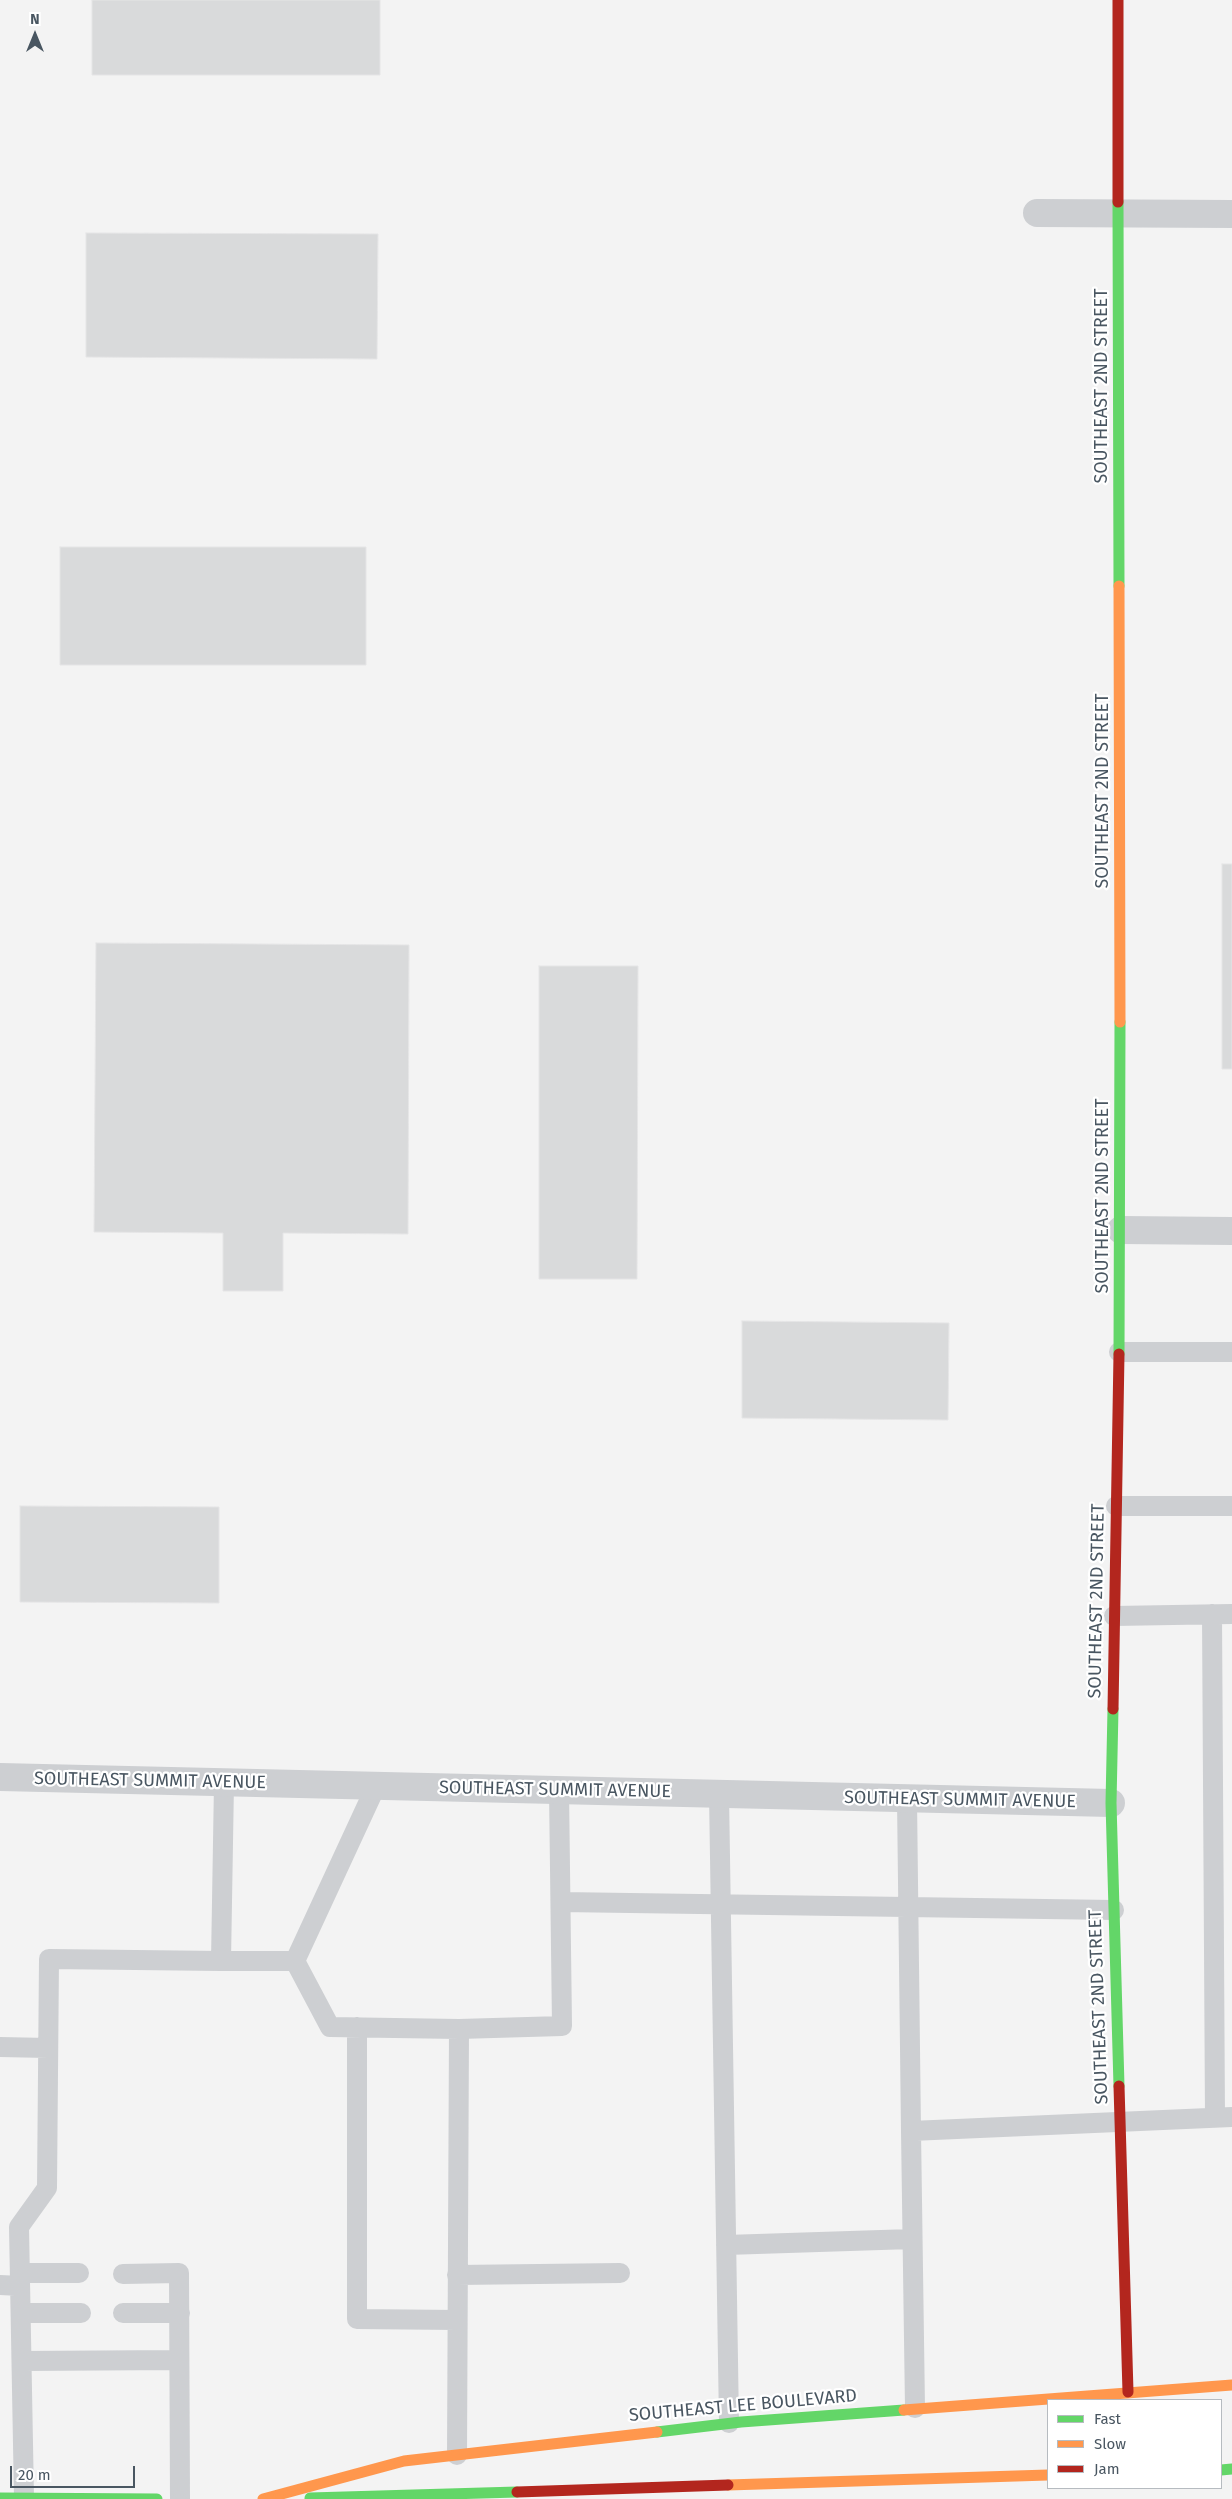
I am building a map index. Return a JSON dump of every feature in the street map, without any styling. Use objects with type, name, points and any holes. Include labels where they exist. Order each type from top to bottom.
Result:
[{"type":"street","name":"SOUTHEAST 2ND STREET","points":[[1118,0],[1121,1230],[1111,1804],[1128,2392]]},
{"type":"street","points":[[1037,213],[1232,214]]},
{"type":"street","points":[[1121,1230],[1232,1231]]},
{"type":"street","name":"SOUTHEAST SUMMIT AVENUE","points":[[0,1778],[1111,1804]]},
{"type":"street","name":"SOUTHEAST LEE BOULEVARD","points":[[264,2499],[404,2461],[729,2423],[1232,2385]]},
{"type":"street","name":"SOUTHEAST LEE BOULEVARD","points":[[264,2499],[1047,2475]]},
{"type":"street","points":[[0,2498],[156,2499]]},
{"type":"lane","points":[[1119,1352],[1232,1352]]},
{"type":"lane","points":[[1116,1506],[1232,1506]]},
{"type":"lane","points":[[911,2130],[1223,2117],[1212,1614]]},
{"type":"lane","points":[[1114,1616],[1232,1614]]},
{"type":"lane","points":[[221,1961],[224,1783]]},
{"type":"lane","points":[[295,1962],[376,1786]]},
{"type":"lane","points":[[295,1962],[330,2027],[459,2029],[562,2026],[560,1790]]},
{"type":"lane","points":[[719,1794],[729,2423]]},
{"type":"lane","points":[[907,1799],[915,2408]]},
{"type":"lane","points":[[561,1902],[1114,1910]]},
{"type":"lane","points":[[24,2498],[19,2227],[47,2188],[49,1959],[295,1962]]},
{"type":"lane","points":[[357,2027],[357,2319],[458,2320]]},
{"type":"lane","points":[[457,2455],[459,2029]]},
{"type":"lane","points":[[0,2047],[48,2048]]},
{"type":"lane","points":[[726,2245],[912,2239]]},
{"type":"lane","points":[[0,2285],[20,2280],[79,2272]]},
{"type":"lane","points":[[458,2275],[620,2272]]},
{"type":"lane","points":[[124,2274],[179,2273],[180,2499]]},
{"type":"lane","points":[[21,2313],[81,2313]]},
{"type":"lane","points":[[123,2313],[180,2313]]},
{"type":"lane","points":[[22,2360],[178,2360]]},
{"type":"building","points":[[92,0],[380,0],[380,75],[92,75]]},
{"type":"building","points":[[86,233],[378,234],[377,359],[86,357]]},
{"type":"building","points":[[60,547],[366,547],[366,665],[60,665]]},
{"type":"building","points":[[1222,864],[1232,864],[1232,1069],[1222,1069]]},
{"type":"building","points":[[96,943],[409,945],[408,1234],[283,1233],[283,1291],[223,1291],[223,1233],[94,1232]]},
{"type":"building","points":[[539,966],[638,966],[637,1279],[539,1279]]},
{"type":"building","points":[[742,1321],[949,1323],[948,1420],[742,1418]]},
{"type":"building","points":[[20,1506],[219,1507],[219,1603],[20,1602]]},
{"type":"traffic: fast","points":[[1118,202],[1119,586]]},
{"type":"traffic: fast","points":[[1119,1354],[1120,1022]]},
{"type":"traffic: fast","points":[[1113,1709],[1111,1803],[1119,2086]]},
{"type":"traffic: fast","points":[[657,2432],[741,2422],[904,2410]]},
{"type":"traffic: fast","points":[[1222,2470],[1232,2469]]},
{"type":"traffic: fast","points":[[310,2498],[517,2492]]},
{"type":"traffic: fast","points":[[0,2498],[157,2499]]},
{"type":"traffic: slow","points":[[1119,586],[1120,1022]]},
{"type":"traffic: slow","points":[[1048,2399],[1232,2385]]},
{"type":"traffic: slow","points":[[904,2410],[1047,2399]]},
{"type":"traffic: slow","points":[[263,2499],[404,2461],[657,2432]]},
{"type":"traffic: slow","points":[[728,2485],[1047,2475]]},
{"type":"traffic: jam","points":[[1118,0],[1118,202]]},
{"type":"traffic: jam","points":[[1113,1709],[1119,1354]]},
{"type":"traffic: jam","points":[[1119,2086],[1128,2392]]},
{"type":"traffic: jam","points":[[517,2492],[728,2485]]}]
